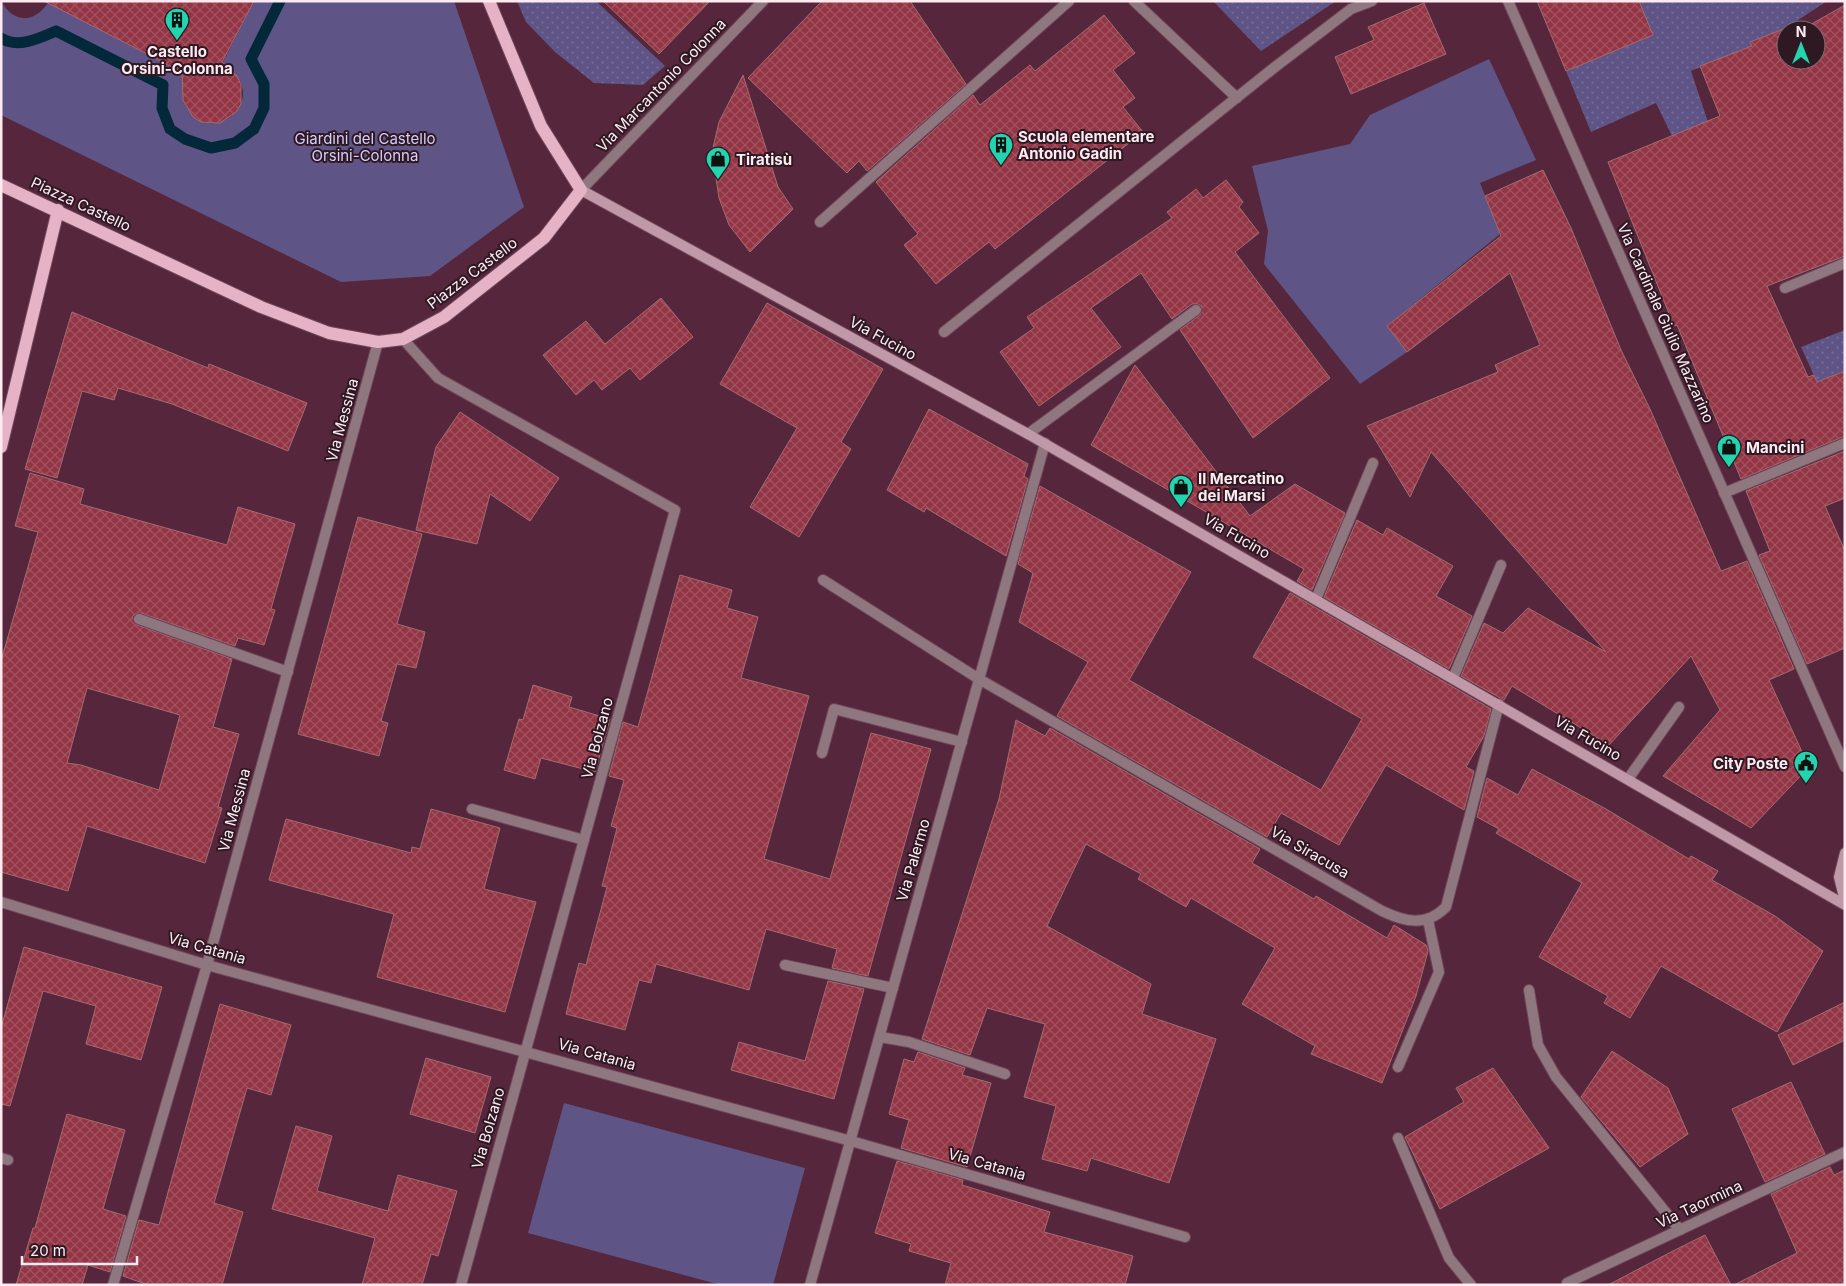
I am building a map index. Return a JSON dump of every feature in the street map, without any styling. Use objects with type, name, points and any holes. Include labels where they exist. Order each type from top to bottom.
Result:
[{"type":"main road","points":[[489,1],[541,126],[581,190]]},
{"type":"main road","name":"Piazza Castello","points":[[1,185],[58,210],[261,307],[330,333],[378,342],[403,339],[444,317],[544,238],[581,190]]},
{"type":"main road","name":"Via Fucino","points":[[581,190],[1028,434],[1845,903]]},
{"type":"main road","points":[[1,446],[58,210]]},
{"type":"main road","points":[[1845,853],[1839,877],[1845,903]]},
{"type":"street","name":"Via Marcantonio Colonna","points":[[581,190],[763,1]]},
{"type":"street","points":[[820,222],[1069,1]]},
{"type":"street","points":[[1134,1],[1237,98]]},
{"type":"street","points":[[944,332],[1351,9],[1372,1]]},
{"type":"street","name":"Via Cardinale Giulio Mazzarino","points":[[1508,1],[1845,767]]},
{"type":"street","points":[[1784,288],[1845,263]]},
{"type":"street","points":[[1028,434],[1196,310]]},
{"type":"street","name":"Via Bolzano","points":[[403,339],[438,378],[675,510],[461,1285]]},
{"type":"street","name":"Via Messina","points":[[113,1285],[207,965],[378,342]]},
{"type":"street","points":[[1724,493],[1845,443]]},
{"type":"street","name":"Via Palermo","points":[[810,1285],[1045,444]]},
{"type":"street","points":[[1316,599],[1373,463]]},
{"type":"street","points":[[1453,678],[1501,565]]},
{"type":"street","name":"Via Siracusa","points":[[823,580],[979,679],[1382,910],[1399,919],[1428,920]]},
{"type":"street","points":[[139,619],[288,672]]},
{"type":"street","points":[[1398,1067],[1439,972],[1428,920],[1437,916],[1446,907],[1450,895],[1499,704]]},
{"type":"street","points":[[1628,779],[1679,707]]},
{"type":"street","points":[[822,753],[834,708],[962,742]]},
{"type":"street","points":[[472,809],[584,840]]},
{"type":"street","name":"Via Catania","points":[[1,902],[207,965],[526,1050],[851,1140],[1185,1237]]},
{"type":"street","points":[[785,965],[893,988]]},
{"type":"street","points":[[1530,990],[1538,1045],[1556,1077],[1680,1230]]},
{"type":"street","points":[[880,1037],[909,1042],[1005,1074]]},
{"type":"street","points":[[1398,1138],[1449,1258],[1471,1285]]},
{"type":"street","name":"Via Taormina","points":[[1564,1284],[1845,1152]]},
{"type":"green space","name":"Giardini del Castello Orsini-Colonna","points":[[1,1],[12,14],[24,18],[37,14],[48,3],[189,76],[184,93],[185,104],[190,112],[200,120],[210,123],[221,121],[231,116],[243,98],[242,87],[236,76],[222,64],[254,1],[454,1],[524,207],[430,276],[341,282],[1,115]]},
{"type":"green space","points":[[517,1],[596,1],[665,66],[643,85],[594,83],[555,52],[526,22]]},
{"type":"green space","points":[[1213,1],[1336,1],[1261,51]]},
{"type":"green space","points":[[1639,1],[1827,1],[1798,20],[1776,20],[1776,32],[1750,42],[1752,46],[1691,71],[1711,131],[1672,136],[1656,103],[1591,132],[1566,71],[1653,35]]},
{"type":"green space","points":[[1489,59],[1536,160],[1480,183],[1500,234],[1387,326],[1407,352],[1360,384],[1264,264],[1268,231],[1252,166],[1350,144],[1370,115]]},
{"type":"green space","points":[[1845,330],[1845,371],[1817,382],[1801,347]]},
{"type":"green space","points":[[564,1103],[805,1168],[773,1285],[721,1285],[528,1233]]},
{"type":"building","name":"Castello Orsini-Colonna","points":[[44,1],[254,1],[222,62],[237,76],[241,85],[241,104],[236,112],[220,123],[201,122],[193,117],[183,100],[182,72]]},
{"type":"building","points":[[603,1],[710,1],[659,54]]},
{"type":"building","points":[[822,1],[910,1],[966,84],[867,171],[859,161],[847,173],[748,78]]},
{"type":"building","points":[[1537,1],[1639,1],[1653,35],[1566,71]]},
{"type":"building","points":[[1424,3],[1446,54],[1351,94],[1335,57],[1374,40],[1368,27]]},
{"type":"building","points":[[1845,5],[1845,256],[1767,286],[1808,377],[1814,375],[1817,382],[1845,371],[1845,436],[1741,479],[1677,325],[1674,326],[1608,162],[1720,116],[1700,66],[1752,46],[1750,42],[1776,32],[1776,70],[1826,70],[1826,20],[1819,20]]},
{"type":"building","name":"Scuola elementare Antonio Gadin","points":[[1104,15],[1135,53],[1113,70],[1135,98],[1123,107],[1143,132],[995,249],[989,242],[936,284],[904,245],[918,234],[876,182],[973,95],[980,105],[1030,65],[1035,71]]},
{"type":"building","points":[[743,75],[778,187],[793,209],[750,252],[729,225],[719,198],[712,152],[719,122]]},
{"type":"building","points":[[1543,170],[1571,228],[1621,350],[1650,409],[1721,571],[1747,561],[1794,669],[1769,680],[1809,767],[1751,828],[1663,776],[1720,710],[1691,656],[1609,745],[1512,686],[1504,700],[1461,676],[1484,623],[1503,633],[1528,608],[1606,652],[1431,452],[1410,497],[1367,426],[1498,372],[1495,365],[1540,345],[1510,273],[1407,352],[1387,326],[1501,236],[1485,196]]},
{"type":"building","points":[[1226,180],[1243,202],[1239,207],[1259,233],[1235,252],[1330,378],[1253,438],[1180,330],[1200,315],[1202,306],[1192,304],[1172,319],[1141,273],[1091,308],[1121,347],[1039,406],[1000,352],[1034,328],[1027,317],[1172,218],[1167,212],[1196,189],[1203,198]]},
{"type":"building","points":[[661,298],[693,337],[640,380],[630,368],[602,390],[594,380],[576,395],[543,355],[586,321],[605,344]]},
{"type":"building","points":[[767,303],[883,369],[841,442],[851,449],[799,537],[750,507],[797,428],[720,384]]},
{"type":"building","points":[[72,312],[208,368],[209,364],[307,403],[288,451],[172,404],[118,388],[114,400],[82,391],[57,478],[25,469]]},
{"type":"building","points":[[1135,365],[1250,516],[1295,484],[1345,513],[1312,590],[1297,581],[1304,569],[1091,445]]},
{"type":"building","points":[[929,409],[1028,464],[1024,476],[1028,479],[1006,556],[926,508],[924,512],[887,490]]},
{"type":"building","points":[[460,412],[559,478],[530,521],[490,494],[477,544],[416,530],[436,447]]},
{"type":"building","points":[[1845,451],[1845,498],[1825,506],[1845,551],[1845,648],[1807,664],[1759,555],[1770,551],[1746,491]]},
{"type":"building","points":[[30,473],[84,489],[80,504],[227,545],[238,507],[295,524],[271,609],[275,610],[264,645],[238,638],[235,646],[141,613],[135,614],[132,617],[137,625],[232,659],[213,727],[239,734],[218,807],[222,808],[205,863],[87,826],[68,891],[1,872],[1,661],[38,532],[15,526]],"holes":[[[87,688],[180,715],[159,790],[81,765],[67,763]]]},
{"type":"building","points":[[1040,486],[1191,572],[1129,680],[1321,790],[1362,719],[1253,657],[1290,593],[1491,709],[1484,736],[1466,767],[1474,771],[1464,810],[1386,765],[1339,845],[1281,813],[1267,837],[1057,716],[1088,662],[1019,622],[1033,573],[1018,564]]},
{"type":"building","points":[[358,517],[422,534],[397,624],[425,632],[416,668],[397,664],[381,721],[388,723],[379,756],[298,734]]},
{"type":"building","points":[[1357,520],[1383,535],[1387,528],[1453,566],[1436,596],[1472,616],[1449,669],[1324,597]]},
{"type":"building","points":[[680,575],[732,590],[727,608],[758,617],[741,678],[809,696],[764,859],[830,879],[871,733],[931,749],[868,976],[832,968],[837,949],[766,929],[749,990],[656,964],[651,983],[639,980],[625,1030],[566,1014],[579,963],[586,965],[607,887],[602,886],[617,828],[611,826],[624,780],[609,776],[623,722],[638,727]]},
{"type":"building","points":[[533,685],[572,697],[569,707],[610,719],[595,772],[541,758],[535,779],[504,770],[519,719],[523,720]]},
{"type":"building","points":[[1016,720],[1045,736],[1050,728],[1260,849],[1252,863],[1314,899],[1316,896],[1387,938],[1394,925],[1426,945],[1428,951],[1416,996],[1382,1083],[1311,1054],[1315,1046],[1242,1004],[1275,948],[1191,898],[1186,907],[1138,879],[1141,874],[1086,844],[1047,926],[1151,984],[1142,1014],[1216,1039],[1169,1183],[1091,1158],[1087,1171],[1042,1159],[1056,1106],[1024,1097],[1045,1024],[987,1008],[970,1055],[922,1039],[999,799]]},
{"type":"building","points":[[1532,769],[1606,809],[1689,859],[1691,856],[1718,871],[1712,880],[1775,916],[1823,951],[1777,1032],[1661,966],[1630,1018],[1604,1003],[1608,996],[1539,957],[1582,883],[1496,833],[1499,829],[1477,817],[1487,778],[1518,795]]},
{"type":"building","points":[[431,809],[500,828],[484,889],[536,902],[505,1012],[377,977],[394,914],[269,880],[286,819],[411,853],[412,847],[420,849]]},
{"type":"building","points":[[24,947],[162,987],[141,1060],[86,1044],[96,1006],[43,991],[10,1106],[1,1104],[1,1028]]},
{"type":"building","points":[[828,981],[864,989],[834,1099],[731,1070],[739,1042],[805,1061]]},
{"type":"building","points":[[1845,1002],[1845,1040],[1793,1065],[1778,1035]]},
{"type":"building","points":[[220,1004],[291,1025],[271,1095],[247,1088],[214,1203],[243,1212],[222,1285],[148,1285],[123,1276],[139,1220],[159,1225]]},
{"type":"building","points":[[1612,1051],[1668,1088],[1688,1134],[1640,1167],[1581,1097]]},
{"type":"building","points":[[918,1052],[965,1068],[962,1075],[991,1083],[967,1167],[901,1148],[909,1120],[889,1114],[904,1059],[914,1062]]},
{"type":"building","points":[[426,1058],[491,1077],[475,1133],[410,1114]]},
{"type":"building","points":[[1493,1068],[1549,1148],[1440,1209],[1405,1137],[1464,1102],[1456,1088]]},
{"type":"building","points":[[1791,1082],[1825,1154],[1765,1182],[1732,1109]]},
{"type":"building","points":[[67,1114],[125,1130],[103,1209],[126,1216],[110,1272],[88,1265],[82,1285],[16,1285],[33,1228],[35,1228]]},
{"type":"building","points":[[296,1126],[332,1136],[317,1191],[388,1211],[398,1175],[457,1191],[438,1256],[431,1254],[422,1285],[362,1285],[375,1238],[272,1209]]},
{"type":"building","points":[[897,1161],[963,1180],[962,1185],[1050,1212],[1044,1232],[1133,1256],[1125,1285],[945,1285],[951,1263],[909,1251],[911,1244],[875,1233]]},
{"type":"building","points":[[1830,1167],[1834,1175],[1845,1170],[1845,1285],[1734,1285],[1797,1253],[1771,1194]]},
{"type":"building","points":[[1705,1235],[1731,1285],[1608,1285],[1671,1252]]},
{"type":"waterway","points":[[1,38],[14,43],[36,39],[56,31],[163,85],[162,108],[170,129],[185,139],[211,148],[235,143],[254,129],[264,108],[264,84],[251,59],[280,1]]},
{"type":"place","name":"Castello Orsini-Colonna","points":[[177,41]]},
{"type":"place","name":"Scuola elementare Antonio Gadin","points":[[1001,166]]},
{"type":"place","name":"Tiratisù","points":[[718,180]]},
{"type":"place","name":"Mancini","points":[[1729,468]]},
{"type":"place","name":"Il Mercatino dei Marsi","points":[[1181,508]]},
{"type":"place","name":"City Poste","points":[[1806,784]]}]
